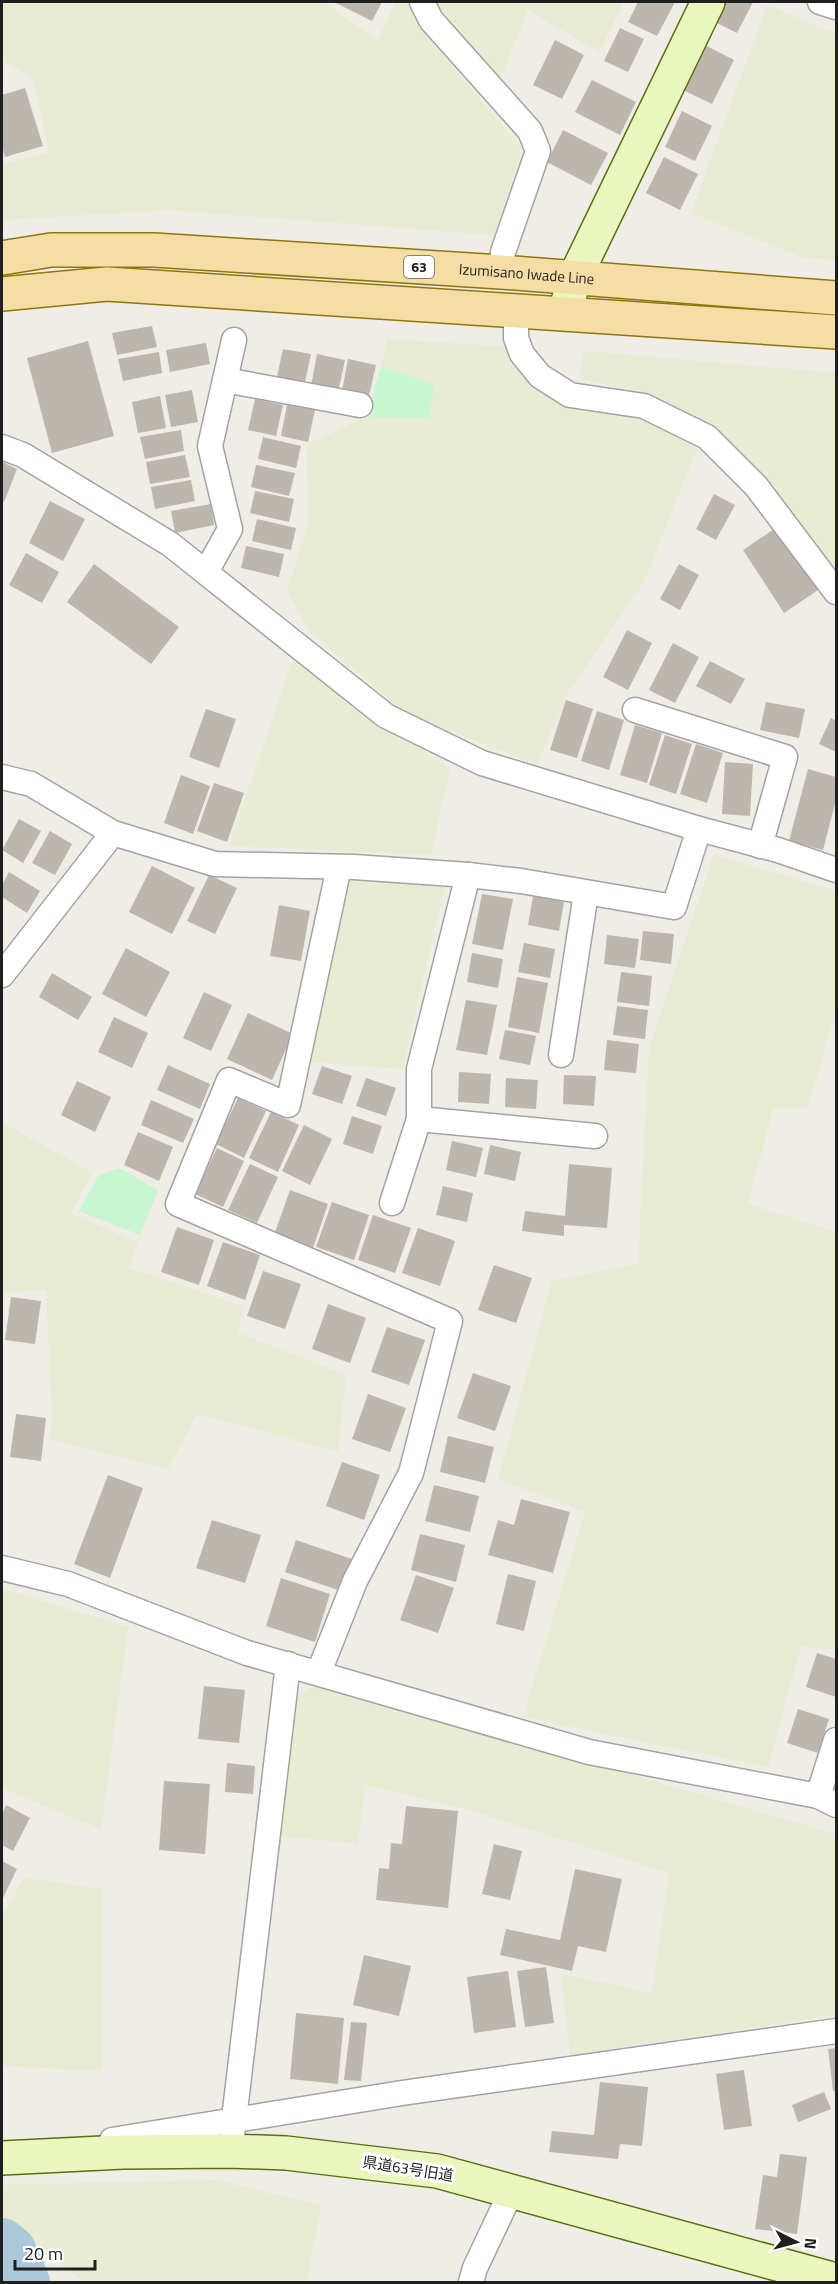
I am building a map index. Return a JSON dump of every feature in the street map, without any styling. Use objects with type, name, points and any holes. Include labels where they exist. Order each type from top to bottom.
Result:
[{"type":"main road","name":"Izumisano Iwade Line","points":[[2,258],[51,250],[154,250],[501,272],[837,298]]},
{"type":"main road","points":[[2,294],[107,284],[837,332]]},
{"type":"street","points":[[422,2],[431,20],[530,131],[538,151],[503,252],[501,272]]},
{"type":"street","points":[[566,313],[574,279],[708,2]]},
{"type":"street","points":[[820,2],[837,7]]},
{"type":"street","points":[[516,310],[516,338],[522,354],[540,376],[570,394],[644,406],[707,436],[756,486],[837,592]]},
{"type":"street","points":[[206,572],[230,529],[210,446],[234,340]]},
{"type":"street","points":[[225,380],[360,405]]},
{"type":"street","points":[[2,447],[23,455],[170,544],[386,716],[482,763],[837,870]]},
{"type":"street","points":[[635,710],[785,758],[760,846]]},
{"type":"street","points":[[2,777],[31,784],[113,833],[215,864],[339,867],[468,875],[521,881],[674,907],[699,829]]},
{"type":"street","points":[[2,975],[113,833]]},
{"type":"street","points":[[319,1672],[355,1581],[411,1473],[450,1322],[178,1204],[230,1080],[288,1105],[339,867]]},
{"type":"street","points":[[392,1203],[418,1119],[418,1068],[468,875]]},
{"type":"street","points":[[561,1055],[586,892]]},
{"type":"street","points":[[418,1119],[595,1136]]},
{"type":"street","points":[[2,1568],[68,1584],[247,1653],[589,1752],[827,1801],[837,1740]]},
{"type":"street","points":[[288,1664],[232,2135],[413,2091],[837,2031]]},
{"type":"street","name":"県道63号旧道","points":[[7,2157],[123,2152],[232,2135],[319,2156],[437,2171],[837,2280]]},
{"type":"street","points":[[471,2283],[512,2192]]},
{"type":"green space","points":[[2,2],[324,2],[377,41],[396,2],[413,2],[424,32],[522,149],[494,235],[169,210],[2,220],[2,164],[49,152],[33,77],[2,61]]},
{"type":"green space","points":[[435,2],[624,2],[599,52],[528,10],[499,82]]},
{"type":"green space","points":[[767,5],[836,34],[836,260],[804,258],[691,213]]},
{"type":"green space","points":[[387,339],[510,347],[530,381],[635,415],[697,448],[644,582],[568,692],[537,765],[404,712],[309,631],[287,590],[308,526],[307,445],[366,417],[429,417],[434,384],[381,367]]},
{"type":"green space","points":[[584,351],[836,373],[836,574],[728,438],[649,395],[579,378]]},
{"type":"green space","points":[[381,367],[434,384],[429,418],[366,417]]},
{"type":"green space","points":[[292,660],[450,769],[431,855],[229,846]]},
{"type":"green space","points":[[714,855],[836,891],[836,1009],[808,1108],[773,1109],[748,1204],[836,1232],[836,1650],[801,1646],[768,1767],[523,1717],[585,1512],[498,1479],[552,1281],[638,1264],[649,1048]]},
{"type":"green space","points":[[350,881],[446,883],[402,1069],[311,1062]]},
{"type":"green space","points":[[2,1123],[92,1172],[71,1213],[138,1243],[129,1268],[244,1307],[238,1333],[346,1375],[338,1451],[197,1414],[168,1469],[50,1439],[52,1412],[46,1290],[2,1292]]},
{"type":"green space","points":[[119,1168],[158,1190],[140,1235],[79,1211],[98,1176]]},
{"type":"green space","points":[[2,1589],[128,1627],[101,1829],[2,1788]]},
{"type":"green space","points":[[318,1684],[836,1834],[836,2015],[570,2055],[561,1974],[652,1993],[669,1873],[466,1809],[365,1785],[358,1844],[279,1836],[296,1698]]},
{"type":"green space","points":[[24,1878],[103,1889],[102,2071],[2,2066],[2,1916]]},
{"type":"green space","points":[[216,2180],[321,2206],[307,2282],[84,2282],[2,2221],[2,2185]]},
{"type":"building","points":[[334,2],[382,2],[372,21]]},
{"type":"building","points":[[638,2],[675,2],[657,36],[628,22]]},
{"type":"building","points":[[724,2],[753,2],[737,33],[715,22]]},
{"type":"building","points":[[620,28],[644,39],[628,72],[604,61]]},
{"type":"building","points":[[555,40],[584,55],[562,99],[533,85]]},
{"type":"building","points":[[705,45],[734,60],[712,104],[683,90]]},
{"type":"building","points":[[592,80],[636,102],[620,135],[575,112]]},
{"type":"building","points":[[25,88],[43,146],[5,157],[2,146],[2,95]]},
{"type":"building","points":[[682,111],[712,126],[695,161],[665,147]]},
{"type":"building","points":[[563,130],[608,153],[591,185],[547,162]]},
{"type":"building","points":[[664,157],[698,174],[680,210],[646,193]]},
{"type":"building","points":[[152,326],[157,347],[117,355],[112,333]]},
{"type":"building","points":[[88,341],[114,436],[52,453],[27,358]]},
{"type":"building","points":[[206,343],[210,364],[170,372],[166,350]]},
{"type":"building","points":[[283,349],[311,354],[304,386],[276,381]]},
{"type":"building","points":[[159,352],[162,373],[123,381],[118,359]]},
{"type":"building","points":[[317,354],[345,360],[338,392],[311,386]]},
{"type":"building","points":[[348,359],[376,365],[369,396],[342,391]]},
{"type":"building","points":[[192,390],[198,422],[171,427],[165,395]]},
{"type":"building","points":[[160,396],[166,428],[138,433],[132,402]]},
{"type":"building","points":[[255,399],[283,405],[276,436],[248,430]]},
{"type":"building","points":[[287,405],[315,410],[308,442],[281,436]]},
{"type":"building","points":[[181,430],[184,451],[145,459],[140,437]]},
{"type":"building","points":[[263,437],[301,446],[296,468],[258,459]]},
{"type":"building","points":[[185,455],[190,477],[150,484],[146,462]]},
{"type":"building","points":[[2,462],[17,469],[4,502],[2,501]]},
{"type":"building","points":[[256,465],[295,473],[289,496],[251,487]]},
{"type":"building","points":[[191,480],[195,501],[155,509],[151,487]]},
{"type":"building","points":[[255,491],[294,499],[289,522],[250,513]]},
{"type":"building","points":[[714,494],[735,505],[716,540],[696,529]]},
{"type":"building","points":[[50,501],[85,519],[63,561],[29,543]]},
{"type":"building","points":[[211,504],[214,525],[175,533],[171,511]]},
{"type":"building","points":[[257,519],[296,528],[291,550],[252,541]]},
{"type":"building","points":[[777,527],[818,590],[784,613],[743,550]]},
{"type":"building","points":[[246,546],[284,554],[279,577],[241,568]]},
{"type":"building","points":[[26,553],[59,572],[42,603],[9,585]]},
{"type":"building","points":[[94,564],[179,627],[151,664],[67,602]]},
{"type":"building","points":[[679,564],[699,575],[680,610],[660,599]]},
{"type":"building","points":[[627,630],[652,643],[628,690],[603,677]]},
{"type":"building","points":[[673,643],[699,657],[675,703],[649,690]]},
{"type":"building","points":[[710,661],[745,679],[731,704],[696,686]]},
{"type":"building","points":[[566,700],[593,709],[577,758],[550,750]]},
{"type":"building","points":[[766,702],[805,709],[799,738],[760,730]]},
{"type":"building","points":[[206,709],[236,719],[219,768],[189,757]]},
{"type":"building","points":[[597,711],[624,720],[609,770],[581,761]]},
{"type":"building","points":[[831,718],[836,721],[836,752],[819,744]]},
{"type":"building","points":[[635,725],[662,733],[647,783],[620,775]]},
{"type":"building","points":[[665,735],[692,744],[676,794],[649,785]]},
{"type":"building","points":[[696,744],[723,753],[707,803],[680,794]]},
{"type":"building","points":[[725,762],[753,764],[750,816],[722,814]]},
{"type":"building","points":[[808,769],[836,777],[836,800],[823,850],[789,841]]},
{"type":"building","points":[[181,775],[210,786],[193,834],[164,823]]},
{"type":"building","points":[[214,783],[244,793],[227,842],[197,831]]},
{"type":"building","points":[[19,819],[41,831],[23,863],[2,850]]},
{"type":"building","points":[[50,831],[72,844],[55,875],[32,863]]},
{"type":"building","points":[[152,866],[195,888],[172,934],[129,912]]},
{"type":"building","points":[[9,872],[40,891],[27,913],[2,897],[2,885]]},
{"type":"building","points":[[209,875],[237,888],[215,934],[187,921]]},
{"type":"building","points":[[482,894],[513,899],[503,950],[472,944]]},
{"type":"building","points":[[533,896],[564,902],[559,931],[528,925]]},
{"type":"building","points":[[279,905],[310,911],[301,961],[270,956]]},
{"type":"building","points":[[643,931],[674,934],[671,964],[640,960]]},
{"type":"building","points":[[607,935],[639,939],[635,968],[604,964]]},
{"type":"building","points":[[524,943],[555,949],[550,978],[518,972]]},
{"type":"building","points":[[126,948],[170,972],[146,1017],[102,994]]},
{"type":"building","points":[[472,953],[503,959],[498,988],[467,982]]},
{"type":"building","points":[[621,972],[652,976],[649,1006],[617,1002]]},
{"type":"building","points":[[52,973],[92,997],[78,1020],[39,997]]},
{"type":"building","points":[[517,977],[548,983],[539,1033],[508,1027]]},
{"type":"building","points":[[204,992],[232,1005],[211,1051],[183,1038]]},
{"type":"building","points":[[466,1000],[497,1005],[487,1055],[456,1050]]},
{"type":"building","points":[[617,1006],[648,1010],[645,1039],[613,1035]]},
{"type":"building","points":[[248,1013],[293,1034],[272,1080],[227,1059]]},
{"type":"building","points":[[114,1017],[148,1033],[132,1068],[98,1052]]},
{"type":"building","points":[[505,1030],[536,1036],[530,1065],[499,1059]]},
{"type":"building","points":[[607,1040],[639,1044],[636,1073],[604,1070]]},
{"type":"building","points":[[168,1065],[210,1084],[200,1109],[157,1090]]},
{"type":"building","points":[[322,1066],[352,1076],[342,1104],[312,1094]]},
{"type":"building","points":[[459,1072],[491,1074],[489,1104],[458,1102]]},
{"type":"building","points":[[564,1075],[596,1076],[594,1106],[563,1104]]},
{"type":"building","points":[[366,1078],[396,1088],[386,1116],[356,1106]]},
{"type":"building","points":[[506,1078],[538,1080],[536,1109],[505,1107]]},
{"type":"building","points":[[77,1081],[111,1097],[95,1132],[61,1115]]},
{"type":"building","points":[[238,1098],[266,1111],[244,1158],[216,1144]]},
{"type":"building","points":[[151,1100],[194,1119],[183,1143],[141,1125]]},
{"type":"building","points":[[271,1112],[299,1125],[278,1172],[249,1158]]},
{"type":"building","points":[[352,1116],[382,1126],[373,1154],[343,1144]]},
{"type":"building","points":[[304,1125],[332,1139],[310,1185],[282,1171]]},
{"type":"building","points":[[138,1132],[173,1147],[159,1181],[124,1165]]},
{"type":"building","points":[[452,1141],[483,1148],[476,1177],[446,1170]]},
{"type":"building","points":[[490,1145],[521,1152],[515,1181],[484,1174]]},
{"type":"building","points":[[217,1148],[244,1161],[223,1207],[195,1194]]},
{"type":"building","points":[[250,1164],[278,1177],[257,1223],[228,1210]]},
{"type":"building","points":[[569,1164],[612,1168],[607,1228],[564,1225],[564,1236],[522,1231],[525,1211],[565,1216]]},
{"type":"building","points":[[443,1186],[473,1193],[467,1222],[436,1215]]},
{"type":"building","points":[[290,1190],[328,1204],[313,1248],[274,1235]]},
{"type":"building","points":[[332,1202],[369,1215],[354,1260],[316,1247]]},
{"type":"building","points":[[373,1215],[411,1228],[395,1273],[358,1260]]},
{"type":"building","points":[[177,1227],[214,1240],[199,1285],[161,1272]]},
{"type":"building","points":[[418,1228],[455,1241],[440,1286],[402,1273]]},
{"type":"building","points":[[223,1242],[260,1255],[245,1300],[207,1286]]},
{"type":"building","points":[[494,1265],[532,1278],[516,1323],[478,1310]]},
{"type":"building","points":[[263,1271],[301,1284],[285,1329],[247,1316]]},
{"type":"building","points":[[11,1297],[41,1301],[35,1344],[5,1340]]},
{"type":"building","points":[[328,1304],[366,1318],[350,1363],[312,1349]]},
{"type":"building","points":[[387,1327],[425,1340],[409,1385],[371,1372]]},
{"type":"building","points":[[473,1373],[511,1386],[495,1431],[457,1418]]},
{"type":"building","points":[[368,1394],[406,1408],[390,1452],[352,1439]]},
{"type":"building","points":[[16,1414],[46,1418],[41,1461],[10,1457]]},
{"type":"building","points":[[448,1436],[494,1447],[485,1483],[440,1472]]},
{"type":"building","points":[[342,1462],[380,1475],[364,1520],[326,1506]]},
{"type":"building","points":[[108,1475],[143,1488],[110,1578],[74,1564]]},
{"type":"building","points":[[434,1485],[479,1496],[470,1532],[425,1521]]},
{"type":"building","points":[[521,1499],[570,1512],[553,1573],[488,1555],[498,1520],[514,1525]]},
{"type":"building","points":[[212,1520],[261,1535],[245,1583],[196,1568]]},
{"type":"building","points":[[420,1534],[465,1545],[456,1582],[411,1570]]},
{"type":"building","points":[[296,1540],[352,1559],[341,1591],[285,1572]]},
{"type":"building","points":[[508,1574],[536,1581],[524,1631],[496,1624]]},
{"type":"building","points":[[416,1575],[454,1588],[438,1633],[400,1620]]},
{"type":"building","points":[[281,1578],[330,1594],[315,1642],[266,1626]]},
{"type":"building","points":[[817,1653],[836,1659],[836,1697],[806,1687]]},
{"type":"building","points":[[204,1686],[245,1690],[239,1743],[198,1739]]},
{"type":"building","points":[[798,1709],[829,1719],[818,1753],[787,1743]]},
{"type":"building","points":[[227,1763],[255,1766],[253,1794],[225,1792]]},
{"type":"building","points":[[164,1781],[210,1784],[205,1854],[159,1850]]},
{"type":"building","points":[[6,1805],[30,1818],[13,1851],[2,1845],[2,1815]]},
{"type":"building","points":[[406,1806],[458,1811],[448,1908],[376,1900],[379,1868],[389,1869],[391,1843],[402,1844]]},
{"type":"building","points":[[494,1844],[522,1851],[510,1900],[482,1894]]},
{"type":"building","points":[[2,1861],[17,1869],[2,1900]]},
{"type":"building","points":[[575,1869],[622,1879],[606,1952],[578,1946],[572,1971],[500,1955],[506,1929],[560,1940]]},
{"type":"building","points":[[364,1955],[411,1966],[399,2016],[353,2005]]},
{"type":"building","points":[[546,1967],[554,2023],[525,2027],[517,1971]]},
{"type":"building","points":[[508,1971],[516,2027],[474,2033],[467,1977]]},
{"type":"building","points":[[296,2013],[344,2018],[338,2084],[290,2079]]},
{"type":"building","points":[[351,2022],[367,2023],[361,2081],[344,2080]]},
{"type":"building","points":[[836,2048],[836,2090],[833,2091],[828,2049]]},
{"type":"building","points":[[744,2070],[752,2126],[724,2130],[716,2074]]},
{"type":"building","points":[[600,2082],[648,2087],[642,2146],[620,2144],[618,2159],[549,2152],[552,2131],[594,2135]]},
{"type":"building","points":[[824,2092],[831,2109],[798,2122],[792,2105]]},
{"type":"building","points":[[780,2154],[807,2157],[797,2234],[755,2229],[763,2175],[777,2177]]},
{"type":"waterway","points":[[2,2242],[12,2250],[26,2282]]}]
